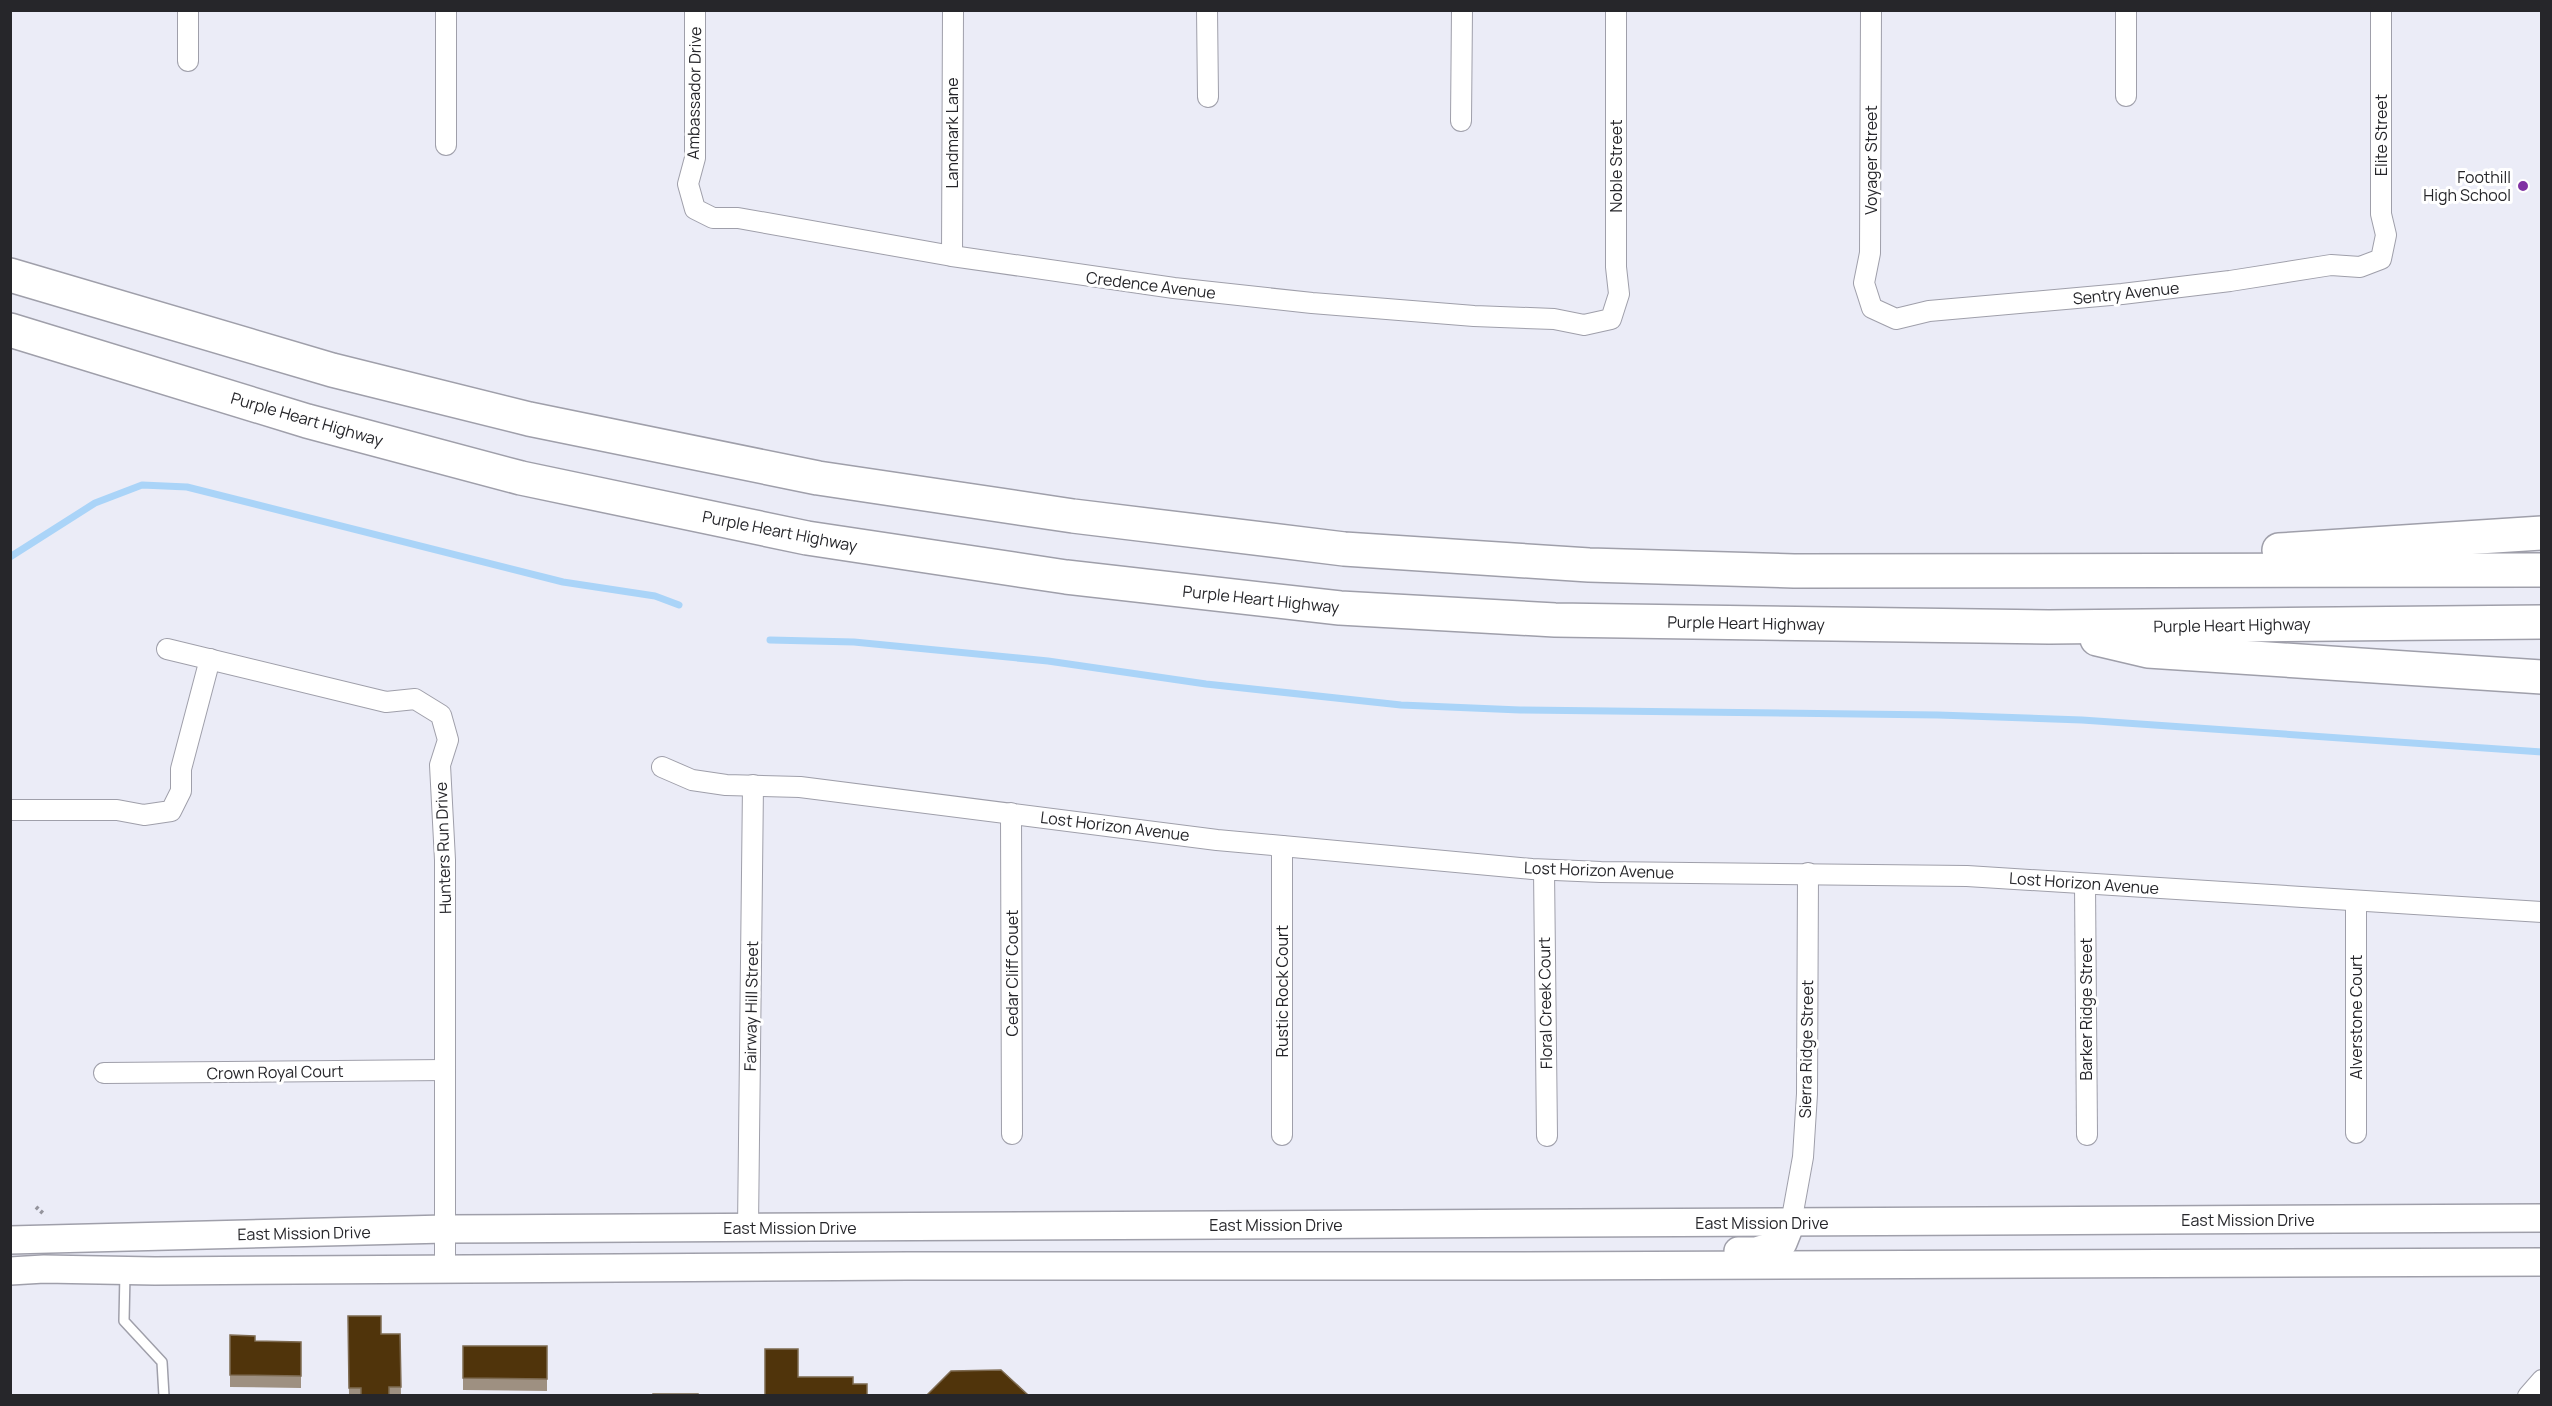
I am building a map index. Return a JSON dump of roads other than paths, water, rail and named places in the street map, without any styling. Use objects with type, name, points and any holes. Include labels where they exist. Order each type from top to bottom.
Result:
[{"type":"highway","points":[[10,275],[332,370],[529,418],[818,478],[1050,513],[1344,549],[1588,565],[1794,571],[2541,570]]},
{"type":"highway","name":"Purple Heart Highway","points":[[10,330],[307,421],[521,478],[807,538],[1066,577],[1340,608],[1555,620],[2049,627],[2541,622]]},
{"type":"highway","points":[[1945,572],[2541,533]]},
{"type":"highway","points":[[2049,627],[2148,651],[2541,677]]},
{"type":"street","points":[[188,10],[188,61]]},
{"type":"street","points":[[446,10],[446,145]]},
{"type":"street","name":"Ambassador Drive","points":[[695,10],[695,158],[688,184],[695,210]]},
{"type":"street","name":"Landmark Lane","points":[[952,256],[953,10]]},
{"type":"street","points":[[1207,10],[1208,97]]},
{"type":"street","points":[[1461,121],[1462,10]]},
{"type":"street","name":"Noble Street","points":[[1611,319],[1619,294],[1616,267],[1616,10]]},
{"type":"street","name":"Voyager Street","points":[[1871,10],[1870,252],[1864,283],[1872,308]]},
{"type":"street","points":[[2126,10],[2126,96]]},
{"type":"street","name":"Elite Street","points":[[2381,10],[2381,214],[2386,235],[2381,259]]},
{"type":"street","name":"Credence Avenue","points":[[695,210],[713,218],[738,218],[952,256],[1174,288],[1312,303],[1474,316],[1554,319],[1584,325],[1611,319]]},
{"type":"street","name":"Sentry Avenue","points":[[1872,308],[1896,319],[1929,311],[2121,294],[2331,265],[2360,267],[2381,259]]},
{"type":"street","name":"Hunters Run Drive","points":[[167,649],[386,702],[415,699],[441,715],[447,740],[440,765],[445,860],[445,1268]]},
{"type":"street","points":[[10,810],[117,810],[144,815],[171,811],[182,791],[182,769],[210,659]]},
{"type":"street","name":"Lost Horizon Avenue","points":[[662,767],[692,780],[726,785],[800,787],[1217,840],[1544,870],[1601,873],[1967,876],[2541,912]]},
{"type":"street","name":"Fairway Hill Street","points":[[748,1228],[753,785]]},
{"type":"street","name":"Cedar Cliff Couet","points":[[1011,813],[1012,1134]]},
{"type":"street","name":"Rustic Rock Court","points":[[1282,846],[1282,1135]]},
{"type":"street","name":"Floral Creek Court","points":[[1544,870],[1547,1136]]},
{"type":"street","name":"Sierra Ridge Street","points":[[1791,1223],[1803,1157],[1807,1094],[1808,873]]},
{"type":"street","name":"Barker Ridge Street","points":[[2085,884],[2087,1135]]},
{"type":"street","name":"Alverstone Court","points":[[2355,901],[2356,1133]]},
{"type":"street","name":"Crown Royal Court","points":[[104,1073],[445,1070]]},
{"type":"street","name":"East Mission Drive","points":[[10,1240],[445,1229],[2541,1218]]},
{"type":"street","points":[[1516,1266],[1571,1252],[1756,1251],[1783,1243],[1791,1223]]},
{"type":"street","points":[[10,1271],[44,1269],[124,1271],[445,1268],[2541,1262]]},
{"type":"street","points":[[2528,1395],[2541,1380]]},
{"type":"lane","points":[[124,1271],[124,1321],[162,1362],[164,1395]]},
{"type":"waterway","points":[[10,557],[95,503],[142,485],[187,487],[563,582],[655,596],[679,605]]},
{"type":"waterway","points":[[770,640],[854,642],[1048,661],[1206,684],[1401,705],[1520,710],[1938,715],[2082,720],[2542,752]]},
{"type":"place","name":"Foothill High School","points":[[2523,186]]}]
